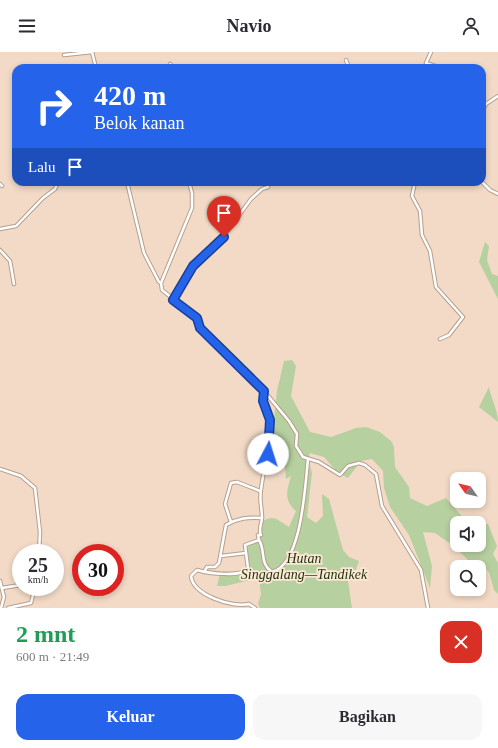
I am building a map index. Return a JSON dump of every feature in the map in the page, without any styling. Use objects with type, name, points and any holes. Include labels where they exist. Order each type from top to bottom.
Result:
[{"type":"street","points":[[64,55],[92,52],[95,64]]},
{"type":"street","points":[[429,64],[426,63],[431,52]]},
{"type":"street","points":[[346,60],[348,64]]},
{"type":"street","points":[[486,104],[498,96]]},
{"type":"street","points":[[0,229],[16,226],[43,198],[55,189],[56,186]]},
{"type":"street","points":[[129,186],[144,253],[159,282],[161,283]]},
{"type":"street","points":[[190,186],[192,193],[192,208],[161,283],[162,290],[197,318],[200,328],[264,391],[289,421],[296,434],[296,446],[300,454],[308,459],[319,462],[340,475],[348,466],[359,463],[365,464],[376,474],[382,506],[420,567],[428,608]]},
{"type":"street","points":[[173,300],[193,266],[218,244],[251,199],[262,189],[268,186]]},
{"type":"street","points":[[414,186],[412,196],[420,211],[421,233],[430,253],[434,284],[439,293],[463,317],[449,336],[440,339]]},
{"type":"street","points":[[486,186],[498,194]]},
{"type":"street","points":[[0,250],[10,261],[14,284]]},
{"type":"street","points":[[264,391],[263,401],[269,414],[270,433],[268,454],[260,491],[262,518],[259,531],[261,535],[258,535],[262,547],[263,561],[267,568],[272,572],[283,566],[293,548],[302,512],[308,459]]},
{"type":"street","points":[[0,468],[21,476],[35,488],[40,532],[39,544]]},
{"type":"street","points":[[231,522],[225,504],[231,483],[237,482],[260,491]]},
{"type":"street","points":[[203,572],[207,567],[217,566],[221,556],[226,525],[248,517],[262,518]]},
{"type":"street","points":[[255,608],[249,604],[221,602],[211,597],[191,580],[193,572],[197,570],[203,572],[243,573],[246,571],[248,565],[245,545],[259,540]]},
{"type":"street","points":[[221,556],[246,553]]},
{"type":"street","points":[[0,581],[4,597],[1,608]]},
{"type":"street","points":[[2,588],[12,586]]},
{"type":"street","points":[[8,608],[31,603],[33,596]]},
{"type":"green space","points":[[485,242],[489,246],[487,260],[492,274],[498,276],[498,299],[479,262]]},
{"type":"green space","name":"Hutan Singgalang—Tandikek","points":[[292,360],[296,366],[291,396],[310,432],[331,437],[356,428],[366,427],[380,432],[392,442],[394,448],[395,467],[409,487],[410,498],[427,506],[446,498],[450,503],[450,508],[455,508],[462,516],[450,516],[450,544],[435,533],[423,532],[432,566],[430,588],[409,535],[390,507],[384,488],[383,471],[372,459],[361,461],[348,478],[338,473],[324,457],[310,453],[308,459],[312,473],[307,517],[316,523],[323,516],[322,494],[329,499],[343,550],[349,557],[359,561],[355,572],[347,574],[352,608],[260,608],[258,604],[261,594],[259,578],[225,586],[217,586],[219,577],[223,571],[240,572],[249,567],[247,548],[254,540],[261,539],[263,521],[274,518],[289,527],[296,511],[289,503],[287,495],[291,476],[286,479],[283,443],[272,436],[277,391],[284,361]]},
{"type":"green space","points":[[489,387],[497,413],[498,422],[479,407]]},
{"type":"green space","name":"Hutan Singgalang—Tandikek","points":[[486,524],[488,524],[497,546],[493,554],[498,563],[498,594],[494,590],[489,572],[486,569],[486,560],[468,560],[460,552],[486,552]]},
{"type":"route","points":[[224,237],[212,250],[197,261],[173,300],[197,318],[200,328],[264,391],[263,401],[270,420],[268,454]]}]
